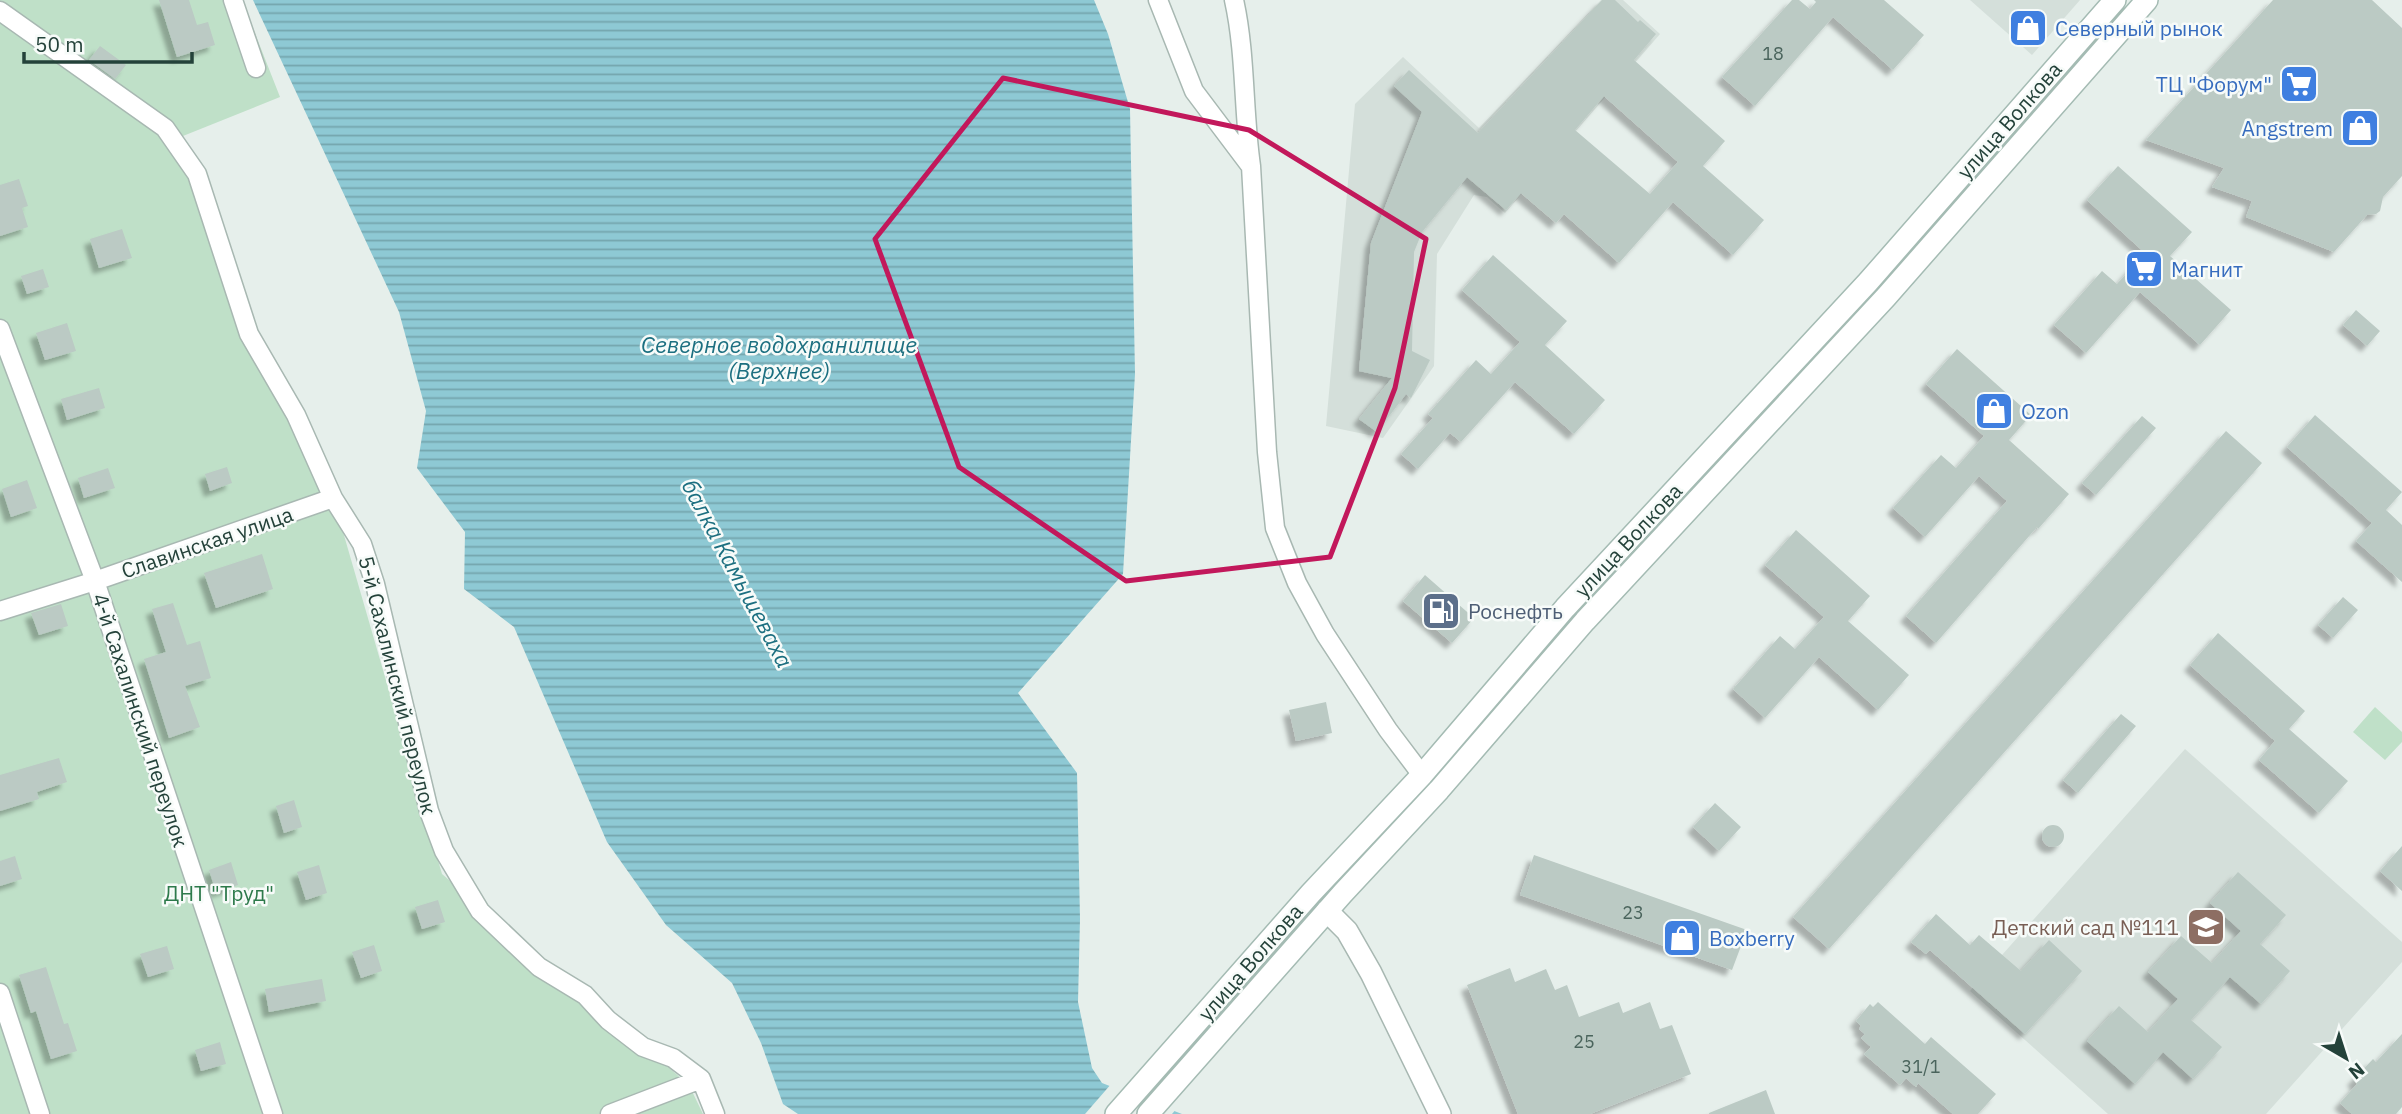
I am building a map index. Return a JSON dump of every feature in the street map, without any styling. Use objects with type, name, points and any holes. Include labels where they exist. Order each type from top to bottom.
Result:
[{"type":"main road","name":"улица Волкова","points":[[1116,1114],[1311,893],[1422,775],[1565,608],[1868,282],[2115,0]]},
{"type":"main road","name":"улица Волкова","points":[[1148,1114],[1327,911],[1439,790],[1585,621],[1886,297],[2147,0]]},
{"type":"main road","name":"улица Волкова","points":[[1327,911],[1347,931],[1371,973],[1440,1114]]},
{"type":"street","points":[[233,0],[256,68]]},
{"type":"street","points":[[1158,0],[1194,91],[1251,166]]},
{"type":"street","points":[[1234,0],[1239,23],[1245,121],[1251,166],[1267,452],[1276,528],[1297,583],[1325,634],[1388,730],[1422,775]]},
{"type":"street","name":"5-й Сахалинский переулок","points":[[0,10],[165,128],[197,174],[249,334],[296,415],[333,498],[362,544],[375,584],[429,811],[444,851],[480,911],[538,967],[585,995],[608,1020],[643,1047],[673,1058],[701,1079]]},
{"type":"street","name":"4-й Сахалинский переулок","points":[[0,329],[95,581],[272,1114]]},
{"type":"street","name":"Славинская улица","points":[[0,611],[95,581],[333,498]]},
{"type":"street","points":[[0,993],[40,1114]]},
{"type":"street","points":[[610,1114],[701,1079],[715,1114]]},
{"type":"highlighted area","points":[[1003,78],[1249,130],[1426,239],[1395,388],[1330,557],[1126,581],[959,467],[875,239]]},
{"type":"shaded area","points":[[1601,0],[1623,0],[1660,34],[1505,213],[1487,197],[1474,195],[1437,254],[1434,366],[1383,438],[1326,426],[1355,104],[1403,57],[1479,128]]},
{"type":"shaded area","name":"Северный рынок","points":[[1970,0],[2080,0],[2032,55]]},
{"type":"shaded area","name":"Детский сад №111","points":[[2185,749],[2402,942],[2402,962],[2266,1114],[2108,1114],[1970,991]]},
{"type":"green space","name":"ДНТ \"Труд\"","points":[[0,0],[242,0],[280,97],[178,138],[274,395],[339,518],[442,874],[689,1085],[703,1114],[0,1114]]},
{"type":"green space","points":[[2375,707],[2402,732],[2402,742],[2385,760],[2353,732]]},
{"type":"water","name":"Северное водохранилище (Верхнее)","points":[[253,0],[1094,0],[1108,34],[1130,109],[1135,374],[1123,574],[1018,693],[1077,773],[1080,919],[1078,1002],[1092,1068],[1102,1083],[1182,1114],[798,1114],[783,1104],[761,1043],[732,983],[666,925],[607,842],[514,627],[464,589],[465,532],[417,468],[426,411],[399,312]]},
{"type":"pier","points":[[1112,1083],[1177,1108],[1172,1114],[1085,1114]]},
{"type":"building","points":[[159,0],[189,0],[197,25],[208,22],[215,45],[177,57]]},
{"type":"building","points":[[1602,0],[1615,0],[1638,22],[1640,20],[1656,34],[1634,60],[1725,141],[1703,166],[1764,220],[1733,255],[1673,202],[1619,263],[1564,214],[1556,223],[1521,193],[1506,210],[1467,177],[1422,232],[1414,252],[1412,351],[1430,360],[1411,398],[1406,394],[1377,432],[1359,419],[1392,378],[1359,371],[1371,243],[1422,112],[1394,86],[1409,70],[1478,133]],"holes":[[[1604,96],[1678,162],[1650,194],[1575,130]]]},
{"type":"building","points":[[1792,0],[1799,0],[1810,9],[1816,2],[1814,0],[1884,0],[1924,35],[1893,70],[1833,17],[1755,106],[1722,77]]},
{"type":"building","name":"ТЦ \"Форум\"","points":[[2273,0],[2372,0],[2402,28],[2402,176],[2383,197],[2380,211],[2367,215],[2334,252],[2246,217],[2252,201],[2212,187],[2224,168],[2146,140]]},
{"type":"building","points":[[100,46],[126,65],[115,79],[89,60]]},
{"type":"building","points":[[2118,166],[2192,232],[2170,256],[2231,310],[2200,345],[2140,292],[2086,353],[2054,325],[2102,271],[2117,284],[2145,253],[2087,200]]},
{"type":"building","points":[[19,179],[28,206],[22,208],[28,227],[0,236],[0,185]]},
{"type":"building","points":[[122,229],[132,258],[99,268],[90,239]]},
{"type":"building","points":[[1493,255],[1567,321],[1545,345],[1605,400],[1574,434],[1515,382],[1461,442],[1450,433],[1418,469],[1401,454],[1433,418],[1428,414],[1476,360],[1491,374],[1520,342],[1462,290]]},
{"type":"building","points":[[43,269],[49,287],[27,294],[21,276]]},
{"type":"building","points":[[2356,310],[2380,331],[2367,346],[2343,325]]},
{"type":"building","points":[[67,323],[76,351],[45,360],[36,333]]},
{"type":"building","points":[[1957,349],[2031,415],[2009,440],[2069,494],[1936,643],[1906,616],[2007,501],[1979,476],[1925,537],[1893,508],[1941,455],[1956,468],[1984,436],[1926,384]]},
{"type":"building","points":[[99,388],[105,408],[67,420],[61,399]]},
{"type":"building","points":[[2315,415],[2402,492],[2386,510],[2402,525],[2402,582],[2356,541],[2372,523],[2287,447]]},
{"type":"building","points":[[2142,416],[2156,428],[2096,495],[2082,483]]},
{"type":"building","points":[[2226,431],[2262,463],[1829,949],[1793,917]]},
{"type":"building","points":[[227,467],[232,483],[210,491],[205,474]]},
{"type":"building","points":[[108,468],[115,488],[84,498],[78,478]]},
{"type":"building","points":[[27,480],[37,508],[11,517],[2,489]]},
{"type":"building","points":[[1796,530],[1870,596],[1848,621],[1909,675],[1878,710],[1819,657],[1765,718],[1733,689],[1780,636],[1795,649],[1824,617],[1765,565]]},
{"type":"building","points":[[262,554],[273,589],[216,608],[204,573]]},
{"type":"building","points":[[1425,575],[1474,618],[1452,643],[1403,601]]},
{"type":"building","points":[[2343,597],[2358,610],[2333,638],[2318,625]]},
{"type":"building","points":[[173,603],[187,645],[200,641],[211,678],[185,686],[200,727],[169,738],[144,659],[166,652],[152,609]]},
{"type":"building","points":[[61,604],[68,626],[39,635],[31,613]]},
{"type":"building","points":[[2218,633],[2305,711],[2289,729],[2348,781],[2319,813],[2259,760],[2275,741],[2190,665]]},
{"type":"building","points":[[1326,702],[1332,733],[1296,741],[1289,710]]},
{"type":"building","points":[[2121,714],[2136,726],[2078,793],[2063,780]]},
{"type":"building","points":[[59,758],[67,782],[37,792],[39,799],[0,811],[0,775]]},
{"type":"building","points":[[294,800],[302,827],[284,833],[276,806]]},
{"type":"building","points":[[1715,803],[1741,827],[1719,851],[1693,827]]},
{"type":"building","points":[[2053,825],[2061,828],[2064,836],[2061,844],[2053,847],[2045,844],[2042,836],[2045,828]]},
{"type":"building","points":[[2402,846],[2402,891],[2380,871]]},
{"type":"building","points":[[1534,855],[1747,930],[1732,970],[1520,895]]},
{"type":"building","points":[[15,856],[22,879],[0,886],[0,861]]},
{"type":"building","points":[[231,862],[238,885],[216,892],[209,870]]},
{"type":"building","points":[[319,865],[327,893],[306,900],[297,872]]},
{"type":"building","points":[[2238,872],[2286,915],[2260,944],[2290,971],[2261,1004],[2230,977],[2191,1020],[2222,1047],[2193,1079],[2163,1052],[2135,1084],[2087,1041],[2119,1006],[2148,1032],[2178,999],[2148,972],[2181,936],[2212,963],[2241,931],[2210,903]]},
{"type":"building","points":[[438,900],[445,922],[422,929],[415,907]]},
{"type":"building","points":[[1936,914],[1970,945],[1979,935],[2021,971],[2049,940],[2082,971],[2025,1034],[1930,950],[1926,954],[1911,942]]},
{"type":"building","points":[[374,945],[382,971],[361,978],[352,952]]},
{"type":"building","points":[[167,946],[174,969],[148,977],[140,954]]},
{"type":"building","points":[[46,967],[64,1024],[68,1023],[77,1051],[51,1059],[36,1011],[31,1013],[19,975]]},
{"type":"building","points":[[1510,968],[1515,982],[1546,969],[1555,990],[1567,985],[1579,1017],[1619,1002],[1623,1013],[1650,1002],[1660,1029],[1672,1025],[1691,1074],[1590,1114],[1518,1114],[1467,985]]},
{"type":"building","points":[[322,979],[326,1001],[269,1012],[265,989]]},
{"type":"building","points":[[1878,1002],[1925,1044],[1931,1037],[1996,1094],[1978,1114],[1953,1114],[1918,1083],[1916,1087],[1906,1078],[1900,1085],[1864,1054],[1871,1047],[1861,1038],[1865,1034],[1856,1021],[1870,1004],[1873,1007]]},
{"type":"building","points":[[2402,1034],[2402,1107],[2396,1114],[2352,1114],[2340,1103],[2357,1084],[2353,1080],[2373,1059],[2376,1062]]},
{"type":"building","points":[[220,1042],[226,1064],[201,1071],[195,1050]]},
{"type":"building","points":[[1766,1090],[1775,1114],[1709,1114],[1709,1113]]},
{"type":"place","name":"Северный рынок","points":[[2028,28]]},
{"type":"place","name":"ТЦ \"Форум\"","points":[[2299,84]]},
{"type":"place","name":"Angstrem","points":[[2360,128]]},
{"type":"place","name":"Магнит","points":[[2144,269]]},
{"type":"place","name":"Ozon","points":[[1994,411]]},
{"type":"place","name":"Роснефть","points":[[1441,611]]},
{"type":"place","name":"Детский сад №111","points":[[2206,927]]},
{"type":"place","name":"Boxberry","points":[[1682,938]]},
{"type":"water label","name":"балка Камышеваха","points":[[738,573]]}]
